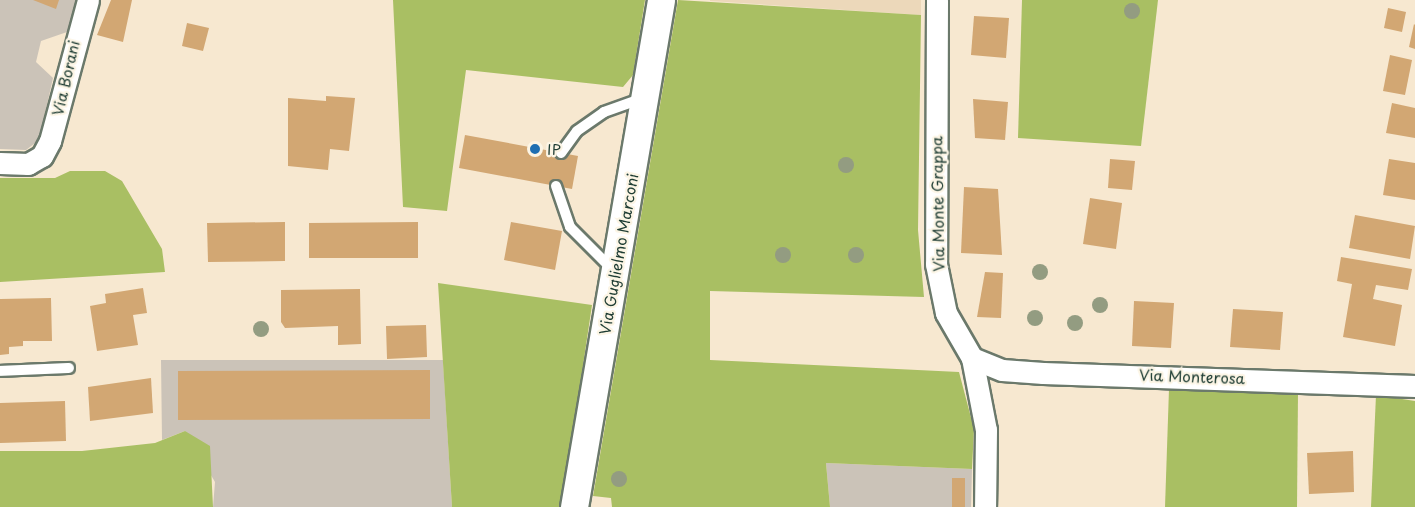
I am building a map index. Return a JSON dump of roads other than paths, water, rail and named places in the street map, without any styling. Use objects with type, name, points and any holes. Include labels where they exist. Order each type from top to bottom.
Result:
[{"type":"street","name":"Via Borani","points":[[0,163],[28,164],[42,156],[88,0]]},
{"type":"street","name":"Via Guglielmo Marconi","points":[[574,507],[661,0]]},
{"type":"street","name":"Via Monte Grappa","points":[[937,0],[936,264],[946,313],[972,358],[986,430],[985,507]]},
{"type":"street","name":"Via Monterosa","points":[[972,358],[1002,370],[1033,373],[1415,386]]},
{"type":"lane","points":[[561,153],[577,131],[604,112],[645,98]]},
{"type":"lane","points":[[556,186],[570,227],[615,271]]},
{"type":"lane","points":[[0,371],[69,368]]},
{"type":"place","name":"IP","points":[[535,149]]}]
